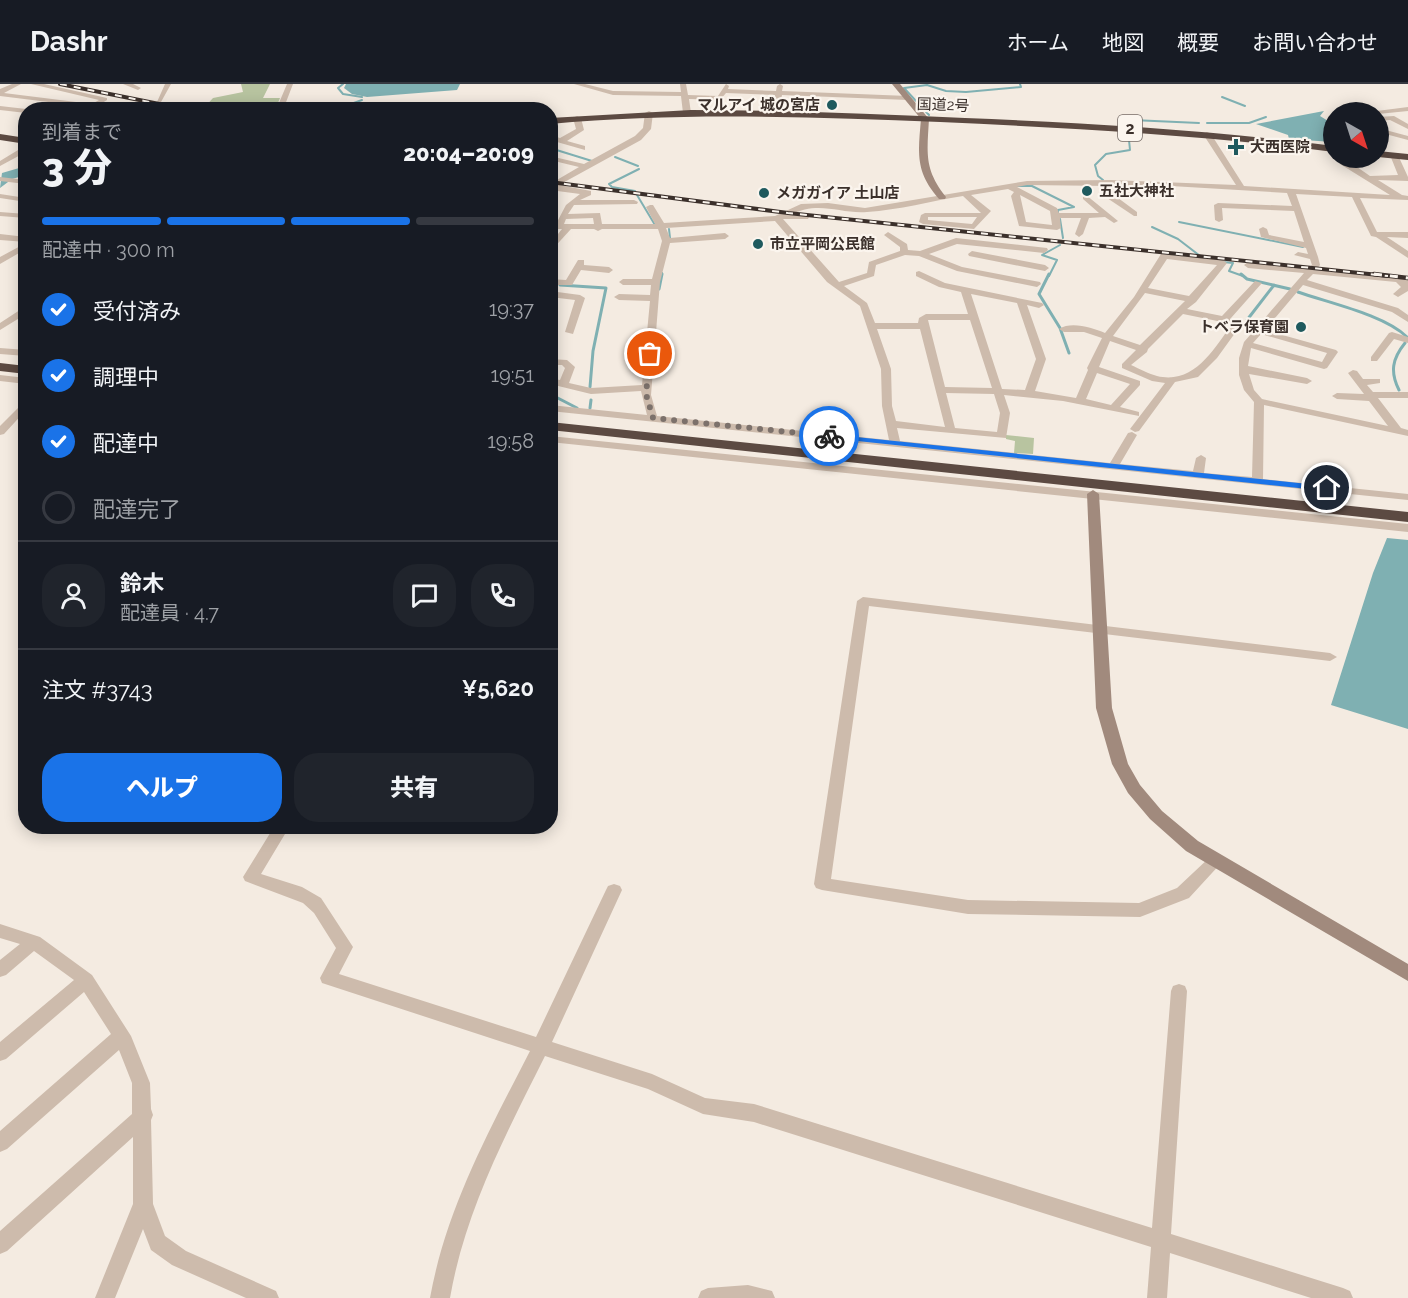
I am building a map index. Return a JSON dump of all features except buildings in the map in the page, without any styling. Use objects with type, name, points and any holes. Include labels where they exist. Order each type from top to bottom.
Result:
[{"type":"highway","name":"国道2号","points":[[558,120],[649,113],[775,113],[1061,123],[1207,134],[1323,148]]},
{"type":"highway","points":[[0,137],[18,140]]},
{"type":"highway","points":[[1389,155],[1408,157]]},
{"type":"highway","points":[[0,368],[18,369]]},
{"type":"highway","points":[[558,418],[1408,508]]},
{"type":"highway","points":[[558,427],[1408,517]]},
{"type":"street","points":[[0,93],[18,84]]},
{"type":"street","points":[[34,84],[105,99],[100,102]]},
{"type":"street","points":[[126,84],[138,88]]},
{"type":"street","points":[[159,101],[168,84]]},
{"type":"street","points":[[282,102],[290,84]]},
{"type":"street","points":[[577,84],[613,93],[657,93]]},
{"type":"street","points":[[648,84],[657,93],[668,98],[684,95],[720,98],[725,88],[779,93],[908,98]]},
{"type":"street","points":[[682,84],[687,113]]},
{"type":"street","points":[[775,113],[780,84]]},
{"type":"street","points":[[896,84],[925,119],[922,169],[930,186],[942,197]]},
{"type":"street","points":[[0,93],[64,102]]},
{"type":"street","points":[[0,108],[18,110]]},
{"type":"street","points":[[1389,110],[1404,109],[1408,118]]},
{"type":"street","points":[[558,182],[645,133],[649,113]]},
{"type":"street","points":[[561,141],[580,129],[577,118]]},
{"type":"street","points":[[1389,118],[1408,127]]},
{"type":"street","points":[[1389,132],[1408,138]]},
{"type":"street","points":[[1207,134],[1242,189]]},
{"type":"street","points":[[558,140],[582,148]]},
{"type":"street","points":[[0,164],[18,154]]},
{"type":"street","points":[[1370,178],[1406,178],[1394,155]]},
{"type":"street","points":[[558,160],[586,167]]},
{"type":"street","points":[[1353,168],[1402,198],[1408,208]]},
{"type":"street","points":[[558,177],[563,178]]},
{"type":"street","points":[[0,179],[18,181]]},
{"type":"street","points":[[0,190],[15,181]]},
{"type":"street","points":[[840,213],[1007,185],[1111,182],[1402,198]]},
{"type":"street","points":[[1111,182],[1114,190],[1110,196],[1134,214]]},
{"type":"street","points":[[1007,185],[1054,210],[1057,228],[1022,224],[1016,196],[1018,191]]},
{"type":"street","points":[[558,188],[588,193],[571,203],[562,217],[559,228],[660,226],[727,217],[805,217]]},
{"type":"street","points":[[1226,188],[1235,219]]},
{"type":"street","points":[[1291,192],[1316,265],[1303,282],[1287,296],[1269,323],[1248,344],[1242,356],[1249,393],[1259,401],[1408,433]]},
{"type":"street","points":[[964,194],[987,210],[984,215],[974,227],[923,222],[925,215],[984,215]]},
{"type":"street","points":[[0,196],[18,199]]},
{"type":"street","points":[[1355,196],[1367,224],[1377,234],[1408,255]]},
{"type":"street","points":[[1085,199],[1114,222]]},
{"type":"street","points":[[571,203],[634,202]]},
{"type":"street","points":[[13,205],[18,203]]},
{"type":"street","points":[[900,204],[910,211]]},
{"type":"street","points":[[779,218],[801,206],[828,205],[857,210]]},
{"type":"street","points":[[1219,220],[1218,205],[1310,207]]},
{"type":"street","points":[[653,418],[646,388],[656,282],[666,241],[655,210]]},
{"type":"street","points":[[0,214],[18,215]]},
{"type":"street","points":[[562,217],[597,215],[598,229]]},
{"type":"street","points":[[1055,216],[1105,215]]},
{"type":"street","points":[[1077,230],[1085,217]]},
{"type":"street","points":[[779,218],[830,280],[864,304],[886,369],[887,406],[894,442]]},
{"type":"street","points":[[1263,229],[1265,237],[1310,246]]},
{"type":"street","points":[[1377,234],[1408,235]]},
{"type":"street","points":[[666,241],[725,236]]},
{"type":"street","points":[[888,236],[904,246],[904,252]]},
{"type":"street","points":[[0,237],[18,239]]},
{"type":"street","points":[[921,254],[956,241],[1044,250]]},
{"type":"street","points":[[960,269],[980,244]]},
{"type":"street","points":[[1022,264],[1031,249]]},
{"type":"street","points":[[0,261],[18,250]]},
{"type":"street","points":[[838,285],[871,274],[872,264],[904,252],[921,254],[960,269],[1014,282],[1037,284]]},
{"type":"street","points":[[972,254],[1045,268]]},
{"type":"street","points":[[1298,255],[1314,257]]},
{"type":"street","points":[[1081,399],[1092,368],[1107,337],[1143,290],[1164,256],[1223,263],[1192,300],[1181,311],[1144,350],[1125,366],[1156,379],[1172,380],[1194,375],[1214,356],[1238,322],[1181,311]]},
{"type":"street","points":[[558,282],[568,283],[580,265],[609,270]]},
{"type":"street","points":[[1248,265],[1259,268],[1408,281]]},
{"type":"street","points":[[919,274],[942,285],[1039,305]]},
{"type":"street","points":[[1398,280],[1407,287],[1398,294]]},
{"type":"street","points":[[623,282],[656,282]]},
{"type":"street","points":[[1303,282],[1401,313],[1408,319]]},
{"type":"street","points":[[1224,320],[1258,283]]},
{"type":"street","points":[[891,424],[1002,436],[1005,413],[965,290]]},
{"type":"street","points":[[1143,290],[1192,300]]},
{"type":"street","points":[[558,295],[580,298],[584,309],[568,329]]},
{"type":"street","points":[[619,297],[654,298]]},
{"type":"street","points":[[1021,302],[1041,359],[1029,393]]},
{"type":"street","points":[[0,327],[18,315]]},
{"type":"street","points":[[951,431],[922,320],[926,317],[974,317]]},
{"type":"street","points":[[9,321],[18,322]]},
{"type":"street","points":[[872,326],[924,326]]},
{"type":"street","points":[[1065,329],[1085,329],[1144,350]]},
{"type":"street","points":[[1248,344],[1324,366],[1333,351],[1259,331]]},
{"type":"street","points":[[1381,354],[1392,335],[1407,345]]},
{"type":"street","points":[[0,351],[6,356],[18,346]]},
{"type":"street","points":[[558,362],[564,362],[570,367],[564,383]]},
{"type":"street","points":[[1092,368],[1136,383],[1114,408]]},
{"type":"street","points":[[1245,370],[1306,381]]},
{"type":"street","points":[[0,378],[18,380]]},
{"type":"street","points":[[1113,466],[1133,432],[1172,380]]},
{"type":"street","points":[[1338,396],[1408,394],[1400,380]]},
{"type":"street","points":[[1376,381],[1357,381],[1396,429]]},
{"type":"street","points":[[558,382],[591,391],[646,388]]},
{"type":"street","points":[[940,390],[997,389],[1081,399],[1135,414]]},
{"type":"street","points":[[1257,481],[1259,401]]},
{"type":"street","points":[[558,409],[1408,497]]},
{"type":"street","points":[[0,432],[18,412]]},
{"type":"street","points":[[558,440],[1408,528]]},
{"type":"street","points":[[1198,475],[1201,458]]},
{"type":"street","points":[[1093,494],[1104,708],[1120,764],[1134,789],[1156,814],[1192,846],[1408,973]]},
{"type":"street","points":[[1215,861],[1182,893],[1140,910],[968,907],[822,884],[863,601],[1330,657]]},
{"type":"street","points":[[277,834],[251,877],[310,898],[323,914],[335,939],[345,947],[328,978],[652,1082],[703,1106],[754,1113],[1343,1298]]},
{"type":"street","points":[[440,1298],[444,1264],[492,1142],[541,1045],[614,890]]},
{"type":"street","points":[[0,931],[34,942],[86,980],[122,1036],[141,1083],[144,1115],[143,1204],[105,1298]]},
{"type":"street","points":[[0,970],[34,942]]},
{"type":"street","points":[[0,1053],[86,980]]},
{"type":"street","points":[[1157,1298],[1179,992]]},
{"type":"street","points":[[0,1143],[122,1036]]},
{"type":"street","points":[[0,1244],[144,1115]]},
{"type":"street","points":[[143,1204],[158,1243],[179,1258],[269,1298]]},
{"type":"street","points":[[708,1298],[748,1295],[765,1298]]},
{"type":"green space","points":[[241,84],[270,84],[263,98],[280,98],[278,102],[209,102],[213,98],[243,92]]},
{"type":"green space","points":[[1006,435],[1034,438],[1033,454],[1014,453],[1015,441],[1006,439]]},
{"type":"water","points":[[346,84],[460,84],[457,90],[367,97],[352,94],[344,88]]},
{"type":"water","points":[[1323,111],[1320,116],[1323,118],[1323,141],[1289,139],[1288,135],[1256,124]]},
{"type":"water","points":[[1387,538],[1408,540],[1408,729],[1331,705],[1373,573]]},
{"type":"waterway","points":[[343,84],[338,88],[343,94],[362,97]]},
{"type":"waterway","points":[[929,115],[904,88],[927,85],[946,91],[966,92],[1021,87],[1020,84]]},
{"type":"waterway","points":[[1222,97],[1245,106]]},
{"type":"waterway","points":[[356,102],[362,100]]},
{"type":"waterway","points":[[1207,123],[1249,123],[1266,117]]},
{"type":"waterway","points":[[1128,125],[1132,120],[1199,123]]},
{"type":"waterway","points":[[1103,180],[1098,176],[1095,165],[1106,154],[1130,150],[1128,130]]},
{"type":"waterway","points":[[558,150],[592,161]]},
{"type":"waterway","points":[[615,157],[638,166]]},
{"type":"waterway","points":[[635,191],[612,187],[609,184],[639,169]]},
{"type":"waterway","points":[[0,184],[7,176],[18,173]]},
{"type":"waterway","points":[[1016,186],[1032,186],[1074,207],[1058,210],[1058,213]]},
{"type":"waterway","points":[[637,195],[655,225]]},
{"type":"waterway","points":[[1060,219],[1063,238]]},
{"type":"waterway","points":[[1179,222],[1303,247]]},
{"type":"waterway","points":[[1152,227],[1178,239],[1204,259]]},
{"type":"waterway","points":[[669,229],[670,238]]},
{"type":"waterway","points":[[1049,276],[1057,260],[1042,255],[1060,245]]},
{"type":"waterway","points":[[1223,262],[1233,263],[1229,271],[1243,276]]},
{"type":"waterway","points":[[659,289],[662,274]]},
{"type":"waterway","points":[[1049,274],[1039,294],[1060,328],[1069,353]]},
{"type":"waterway","points":[[1241,274],[1247,279],[1274,285]]},
{"type":"waterway","points":[[560,285],[606,288],[593,351],[590,387]]},
{"type":"waterway","points":[[1262,324],[1247,320],[1274,285]]},
{"type":"waterway","points":[[1274,285],[1290,289]]},
{"type":"waterway","points":[[1298,292],[1371,316],[1385,322],[1407,337]]},
{"type":"waterway","points":[[1399,390],[1394,377],[1394,366],[1397,355],[1405,343]]},
{"type":"waterway","points":[[558,398],[577,408]]},
{"type":"waterway","points":[[590,408],[591,400]]},
{"type":"railway","points":[[60,84],[149,102]]},
{"type":"railway","points":[[558,183],[788,213],[1388,276]]},
{"type":"railway","points":[[1374,274],[1408,278]]},
{"type":"way so far","points":[[650,354],[646,394],[653,418],[829,436]]},
{"type":"place","name":"マルアイ 城の宮店","points":[[832,105]]},
{"type":"place","name":"大西医院","points":[[1236,147]]},
{"type":"place","name":"五社大神社","points":[[1087,191]]},
{"type":"place","name":"メガガイア 土山店","points":[[764,193]]},
{"type":"place","name":"市立平岡公民館","points":[[758,244]]},
{"type":"place","name":"トベラ保育園","points":[[1301,327]]},
{"type":"route","points":[[829,436],[1327,488]]}]
